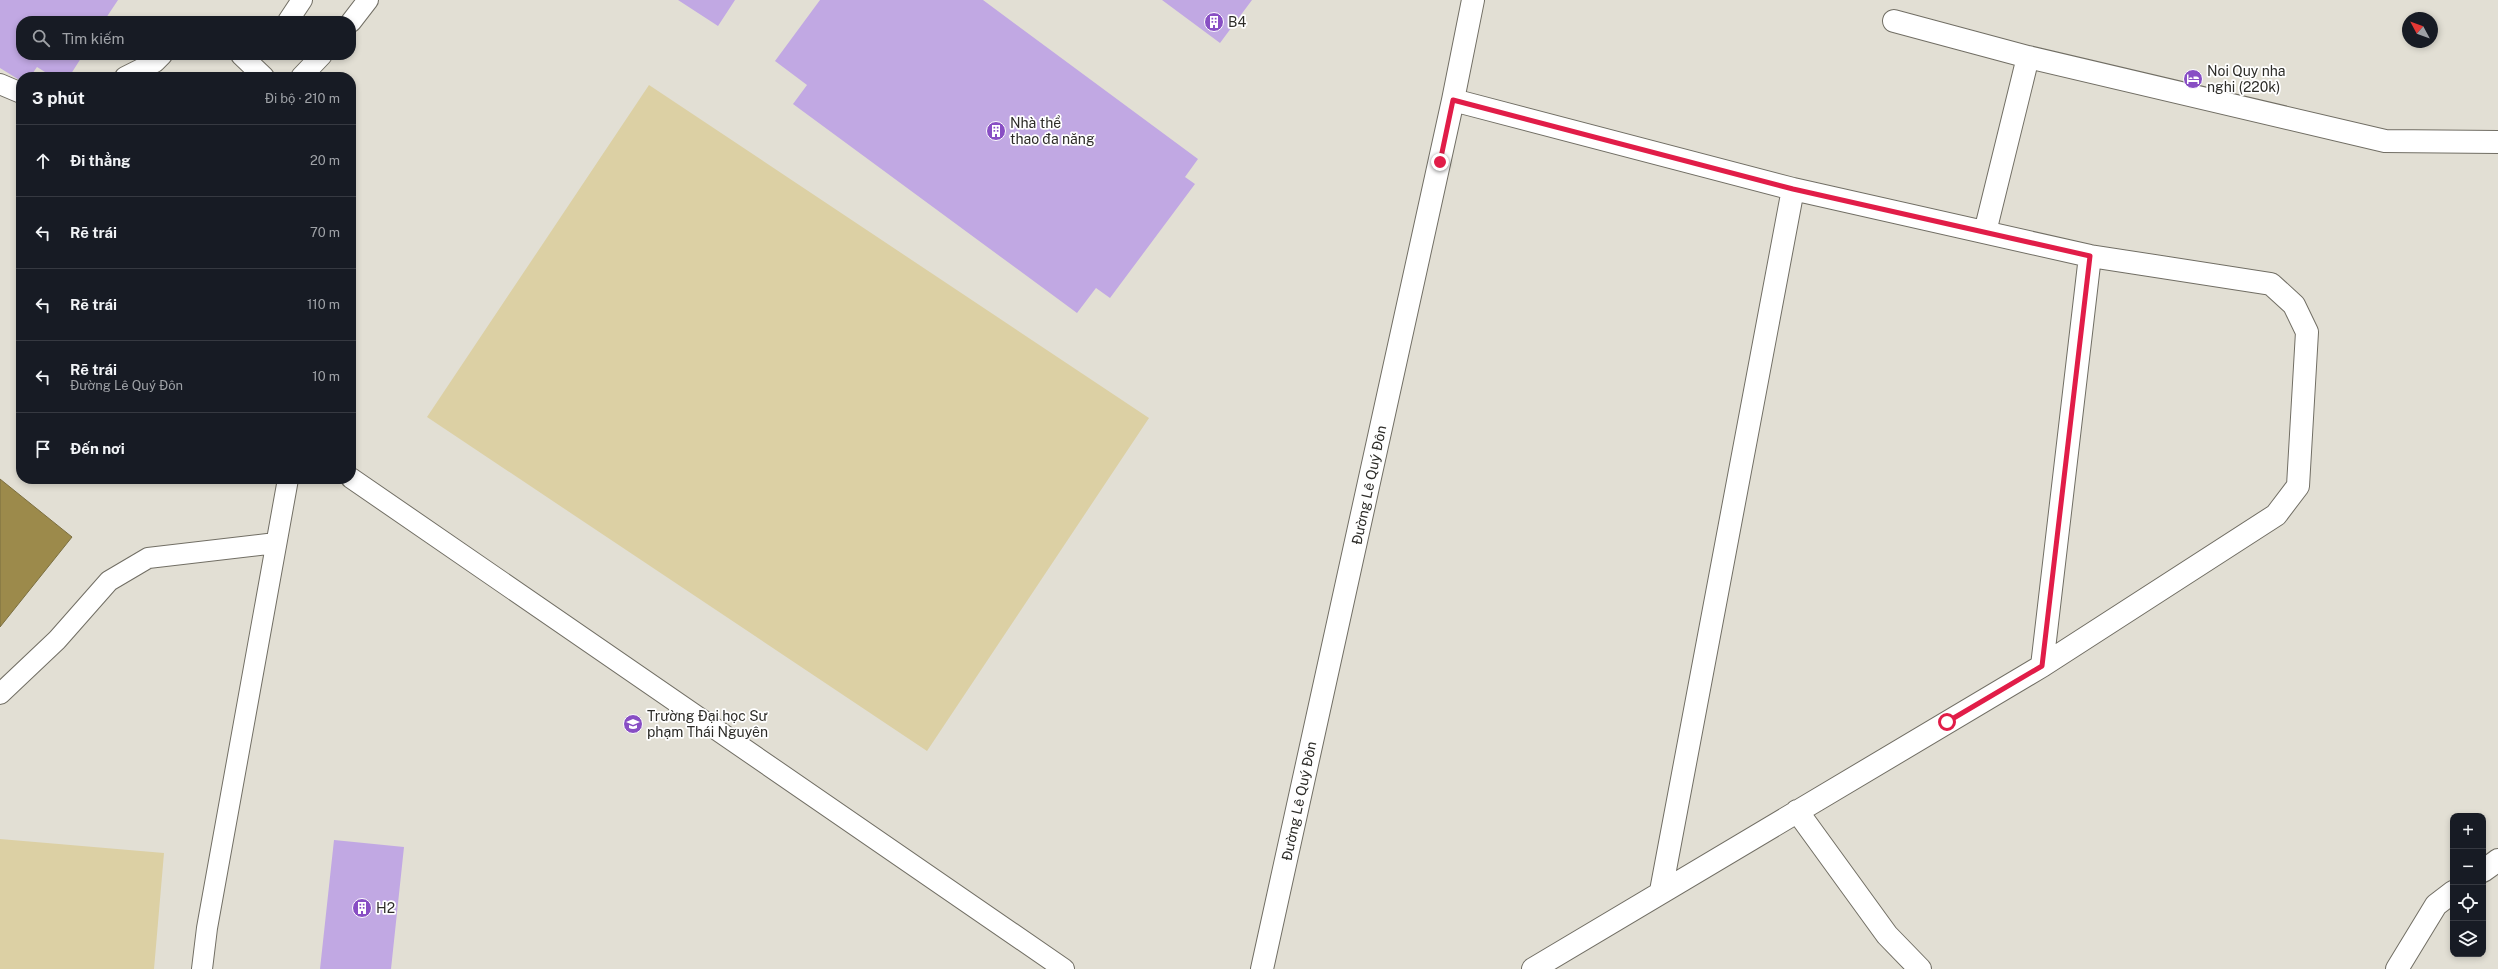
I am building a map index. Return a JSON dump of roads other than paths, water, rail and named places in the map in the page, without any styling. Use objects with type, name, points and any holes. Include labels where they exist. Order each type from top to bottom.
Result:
[{"type":"street","name":"Đường Lê Quý Đôn","points":[[1262,969],[1453,100],[1473,0]]},
{"type":"street","points":[[1894,21],[2028,57],[2385,141],[2498,142]]},
{"type":"street","points":[[1985,232],[2028,57]]},
{"type":"street","points":[[1453,100],[1793,189],[2090,256],[2271,284],[2294,306],[2307,332],[2298,486],[2276,515],[2253,532],[2042,666],[1661,891],[1540,967]]},
{"type":"street","points":[[1661,891],[1793,189]]},
{"type":"street","points":[[2042,666],[2090,256]]},
{"type":"street","points":[[1797,811],[1887,936],[1920,969]]},
{"type":"street","points":[[2486,869],[2498,860]]},
{"type":"street","points":[[2397,969],[2436,905],[2450,894]]},
{"type":"lane","points":[[291,16],[302,0]]},
{"type":"lane","points":[[356,16],[368,0]]},
{"type":"lane","points":[[135,72],[157,60]]},
{"type":"lane","points":[[247,60],[259,70]]},
{"type":"lane","points":[[306,72],[317,60]]},
{"type":"lane","points":[[0,84],[16,91]]},
{"type":"lane","points":[[356,481],[1064,969]]},
{"type":"lane","points":[[202,969],[207,928],[287,484]]},
{"type":"lane","points":[[0,694],[57,640],[109,581],[148,558],[276,543]]},
{"type":"place","name":"B4","points":[[1214,22]]},
{"type":"place","name":"Noi Quy nha nghi (220k)","points":[[2193,79]]},
{"type":"place","name":"Nhà thể thao đa năng","points":[[996,131]]},
{"type":"place","name":"Trường Đại học Sư phạm Thái Nguyên","points":[[633,724]]},
{"type":"place","name":"H2","points":[[362,908]]}]
